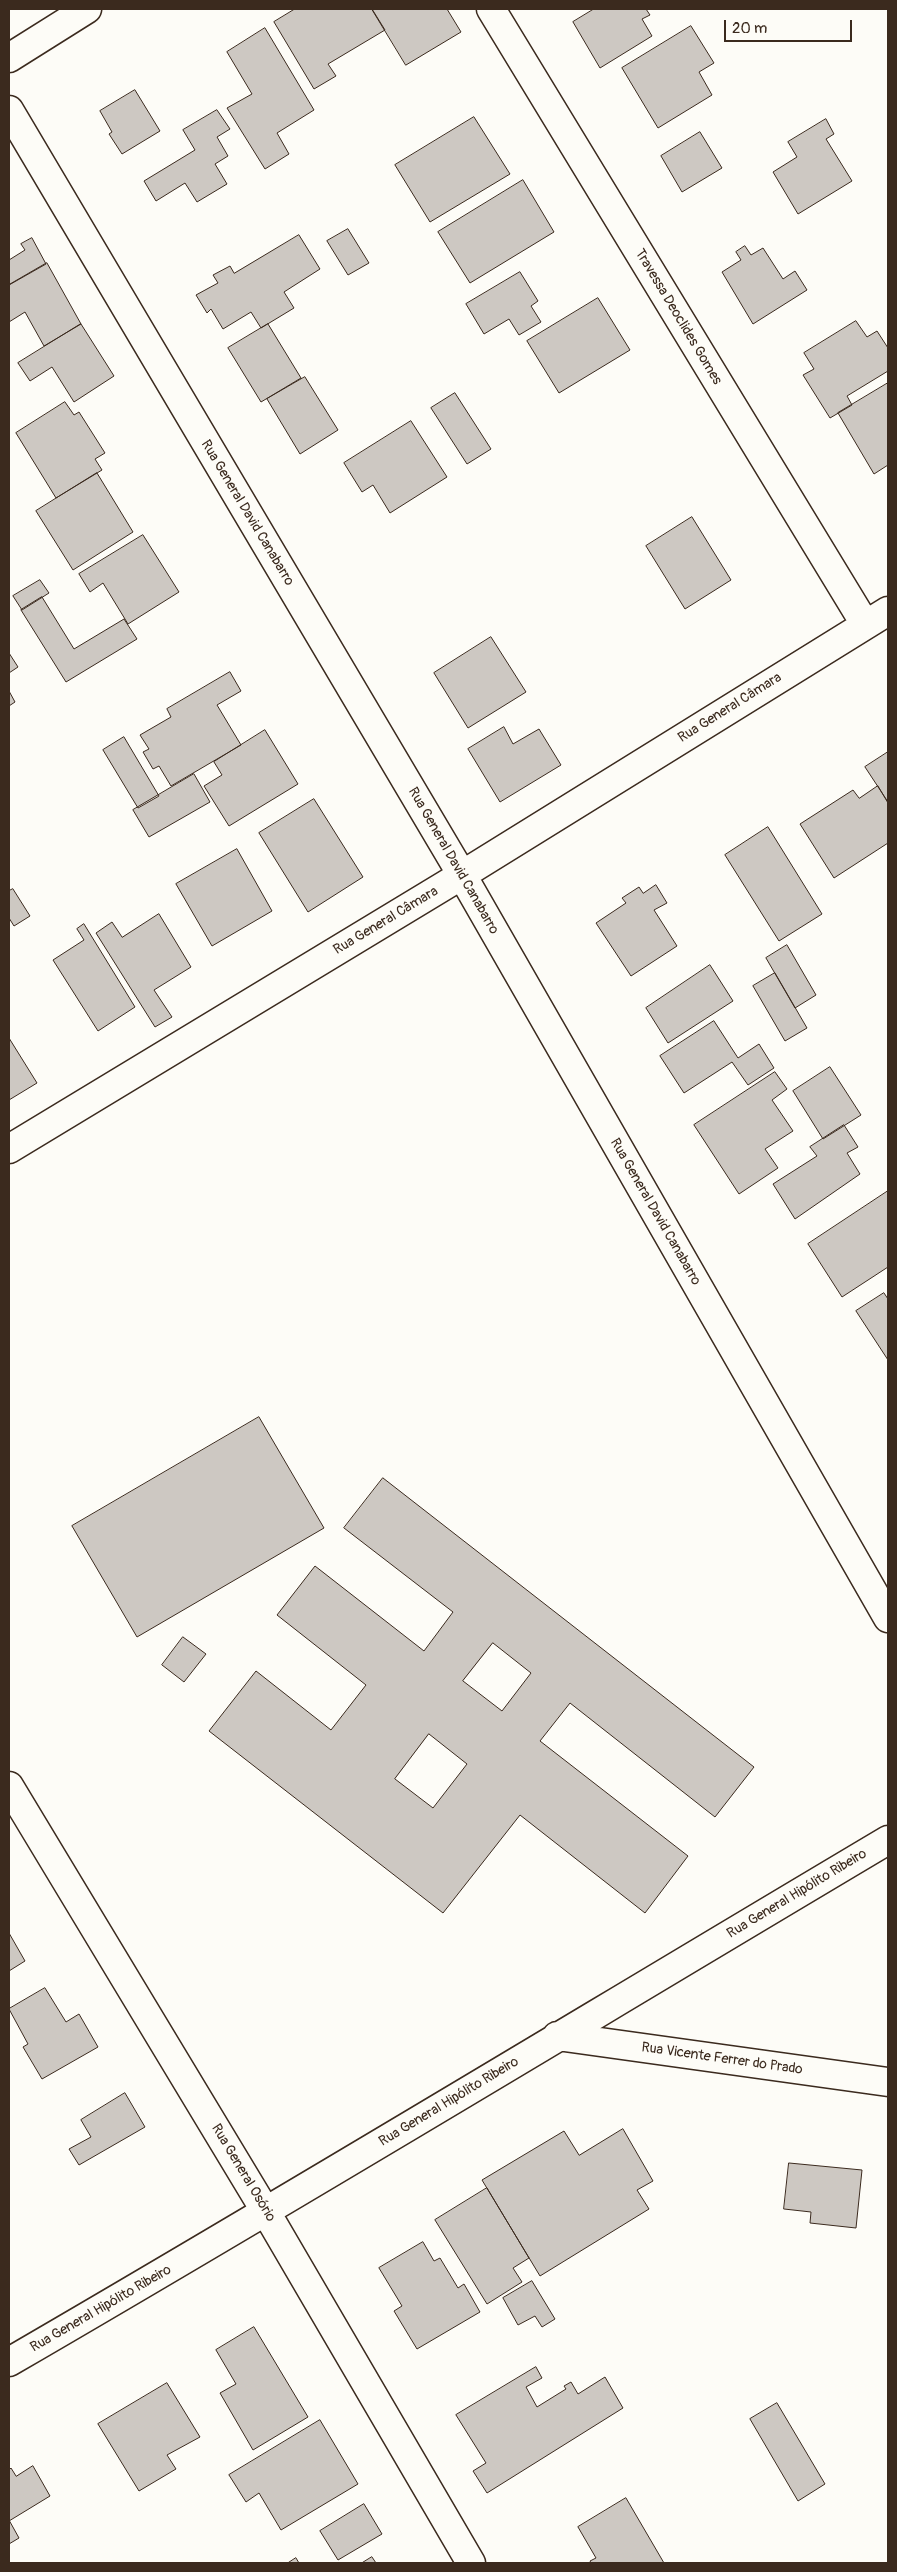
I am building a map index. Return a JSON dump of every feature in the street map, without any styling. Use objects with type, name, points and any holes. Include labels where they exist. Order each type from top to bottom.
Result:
[{"type":"street","points":[[9,58],[87,9]]},
{"type":"street","name":"Travessa Deoclides Gomes","points":[[491,9],[865,624]]},
{"type":"street","name":"Rua General David Canabarro","points":[[9,110],[462,875],[888,1618]]},
{"type":"street","name":"Rua General Câmara","points":[[9,1149],[462,875],[888,610]]},
{"type":"street","name":"Rua General Osório","points":[[9,1786],[266,2212],[471,2563]]},
{"type":"street","name":"Rua General Hipólito Ribeiro","points":[[9,2362],[266,2212],[556,2036],[888,1840]]},
{"type":"street","name":"Rua Vicente Ferrer do Prado","points":[[556,2036],[888,2082]]},
{"type":"building","points":[[295,9],[372,9],[385,30],[328,64],[336,76],[314,89],[274,22]]},
{"type":"building","points":[[372,9],[447,9],[461,32],[406,65]]},
{"type":"building","points":[[594,9],[646,9],[650,15],[642,19],[652,36],[600,68],[573,22]]},
{"type":"building","points":[[691,26],[714,63],[699,72],[712,95],[658,128],[622,68]]},
{"type":"building","points":[[265,28],[314,110],[277,133],[289,154],[265,169],[227,108],[252,94],[227,52]]},
{"type":"building","points":[[135,90],[160,131],[122,154],[109,134],[112,132],[100,111]]},
{"type":"building","points":[[217,110],[230,129],[217,137],[228,156],[215,164],[227,184],[197,202],[185,183],[156,201],[144,181],[195,150],[183,130]]},
{"type":"building","points":[[474,117],[510,174],[430,222],[395,165]]},
{"type":"building","points":[[826,119],[834,134],[826,139],[852,181],[798,214],[773,172],[797,157],[788,142]]},
{"type":"building","points":[[700,132],[722,168],[682,192],[661,156]]},
{"type":"building","points":[[523,180],[554,232],[470,283],[438,232]]},
{"type":"building","points":[[348,229],[369,263],[348,275],[327,241]]},
{"type":"building","points":[[299,235],[320,269],[284,292],[294,308],[261,328],[251,312],[223,329],[211,309],[207,313],[196,295],[218,283],[213,275],[230,266],[234,273]]},
{"type":"building","points":[[32,238],[46,264],[9,285],[9,260],[25,250],[21,244]]},
{"type":"building","points":[[745,246],[751,255],[763,248],[783,279],[795,271],[807,290],[753,324],[722,272],[741,260],[736,252]]},
{"type":"building","points":[[47,263],[81,324],[44,346],[25,312],[9,322],[9,285]]},
{"type":"building","points":[[520,272],[538,301],[531,306],[541,322],[519,335],[509,319],[484,334],[466,304]]},
{"type":"building","points":[[598,298],[630,350],[559,393],[527,341]]},
{"type":"building","points":[[856,321],[867,337],[877,331],[888,348],[888,371],[847,396],[852,405],[830,418],[803,375],[814,369],[804,353]]},
{"type":"building","points":[[81,324],[114,376],[74,402],[52,367],[30,381],[18,363]]},
{"type":"building","points":[[268,324],[301,378],[261,402],[228,348]]},
{"type":"building","points":[[305,377],[338,430],[300,454],[267,399]]},
{"type":"building","points":[[888,383],[888,465],[874,474],[838,413]]},
{"type":"building","points":[[455,393],[491,449],[467,464],[431,408]]},
{"type":"building","points":[[65,402],[74,415],[79,412],[105,453],[95,459],[102,470],[56,498],[16,433]]},
{"type":"building","points":[[411,421],[447,477],[390,513],[373,485],[362,492],[344,463]]},
{"type":"building","points":[[97,473],[133,532],[73,570],[36,511]]},
{"type":"building","points":[[692,517],[731,580],[685,609],[646,546]]},
{"type":"building","points":[[143,535],[179,592],[128,624],[103,583],[90,592],[79,574]]},
{"type":"building","points":[[40,580],[49,593],[22,610],[13,596]]},
{"type":"building","points":[[42,597],[74,649],[124,619],[137,639],[66,682],[21,610]]},
{"type":"building","points":[[491,637],[526,692],[468,728],[434,673]]},
{"type":"building","points":[[9,653],[18,667],[9,673]]},
{"type":"building","points":[[230,672],[241,691],[217,705],[241,745],[171,786],[159,766],[153,769],[143,752],[149,749],[140,735],[171,717],[167,709]]},
{"type":"building","points":[[9,691],[15,702],[9,706]]},
{"type":"building","points":[[504,727],[513,744],[539,729],[561,765],[500,802],[468,749]]},
{"type":"building","points":[[265,730],[298,784],[229,826],[204,786],[222,775],[214,762]]},
{"type":"building","points":[[124,737],[159,796],[138,808],[103,750]]},
{"type":"building","points":[[888,752],[888,802],[865,767]]},
{"type":"building","points":[[194,774],[210,802],[149,837],[133,810]]},
{"type":"building","points":[[878,786],[888,803],[888,843],[834,878],[800,824],[853,790],[859,798]]},
{"type":"building","points":[[314,799],[363,877],[308,912],[259,833]]},
{"type":"building","points":[[768,827],[822,914],[779,941],[725,855]]},
{"type":"building","points":[[237,849],[272,911],[212,946],[176,884]]},
{"type":"building","points":[[656,885],[667,903],[654,910],[677,946],[631,976],[596,923],[626,903],[622,898],[639,887],[643,893]]},
{"type":"building","points":[[13,889],[30,916],[14,926],[9,918],[9,891]]},
{"type":"building","points":[[159,914],[191,967],[154,990],[172,1017],[155,1027],[96,933],[112,922],[122,937]]},
{"type":"building","points":[[84,924],[135,1007],[98,1031],[53,960],[84,940],[77,929]]},
{"type":"building","points":[[787,945],[816,995],[795,1008],[766,958]]},
{"type":"building","points":[[710,965],[733,1001],[668,1043],[646,1008]]},
{"type":"building","points":[[775,973],[807,1028],[785,1041],[753,986]]},
{"type":"building","points":[[714,1021],[738,1058],[759,1044],[774,1068],[748,1085],[732,1062],[684,1093],[660,1056]]},
{"type":"building","points":[[9,1038],[37,1083],[9,1100]]},
{"type":"building","points":[[830,1067],[861,1115],[823,1139],[793,1091]]},
{"type":"building","points":[[775,1072],[787,1089],[772,1100],[793,1131],[765,1149],[778,1168],[739,1194],[694,1125]]},
{"type":"building","points":[[844,1125],[858,1147],[847,1153],[860,1174],[795,1219],[773,1184],[817,1156],[810,1147]]},
{"type":"building","points":[[888,1191],[888,1267],[842,1297],[808,1244]]},
{"type":"building","points":[[884,1293],[888,1299],[888,1360],[856,1311]]},
{"type":"building","points":[[259,1417],[324,1528],[137,1637],[72,1526]]},
{"type":"building","points":[[383,1478],[754,1767],[715,1817],[570,1703],[540,1741],[688,1856],[645,1913],[520,1815],[443,1913],[209,1731],[256,1671],[331,1730],[366,1685],[277,1615],[315,1566],[424,1651],[453,1612],[344,1528]],"holes":[[[493,1643],[531,1673],[502,1711],[463,1681]],[[429,1734],[467,1764],[433,1808],[395,1779]]]},
{"type":"building","points":[[183,1637],[206,1654],[184,1682],[162,1665]]},
{"type":"building","points":[[9,1933],[25,1961],[9,1971]]},
{"type":"building","points":[[45,1988],[66,2022],[79,2014],[98,2047],[42,2079],[23,2047],[28,2044],[9,2009]]},
{"type":"building","points":[[125,2093],[145,2127],[79,2165],[69,2149],[91,2137],[81,2120]]},
{"type":"building","points":[[623,2129],[653,2181],[637,2190],[649,2209],[540,2276],[482,2180],[564,2131],[579,2155]]},
{"type":"building","points":[[789,2163],[862,2170],[856,2228],[810,2223],[811,2212],[784,2209]]},
{"type":"building","points":[[487,2188],[529,2258],[513,2268],[522,2282],[487,2304],[435,2220]]},
{"type":"building","points":[[423,2242],[434,2261],[440,2258],[458,2288],[464,2284],[480,2312],[417,2349],[394,2311],[402,2306],[379,2268]]},
{"type":"building","points":[[532,2281],[555,2319],[542,2327],[535,2316],[518,2325],[503,2298]]},
{"type":"building","points":[[254,2327],[308,2417],[253,2450],[220,2393],[236,2384],[216,2350]]},
{"type":"building","points":[[536,2367],[542,2378],[526,2387],[537,2407],[566,2389],[564,2386],[571,2382],[578,2394],[605,2377],[623,2408],[487,2493],[473,2471],[486,2463],[456,2415]]},
{"type":"building","points":[[167,2383],[200,2437],[167,2455],[176,2469],[139,2491],[98,2424]]},
{"type":"building","points":[[777,2403],[825,2484],[798,2501],[750,2419]]},
{"type":"building","points":[[320,2420],[358,2484],[281,2530],[259,2493],[246,2502],[229,2475]]},
{"type":"building","points":[[33,2466],[50,2496],[9,2521],[9,2470],[11,2468],[16,2476]]},
{"type":"building","points":[[626,2498],[664,2563],[591,2563],[590,2561],[596,2558],[578,2527]]},
{"type":"building","points":[[364,2504],[382,2534],[338,2560],[320,2531]]},
{"type":"building","points":[[9,2520],[19,2538],[9,2544]]},
{"type":"building","points":[[372,2557],[376,2563],[362,2563]]},
{"type":"building","points":[[296,2558],[299,2563],[288,2563]]}]
